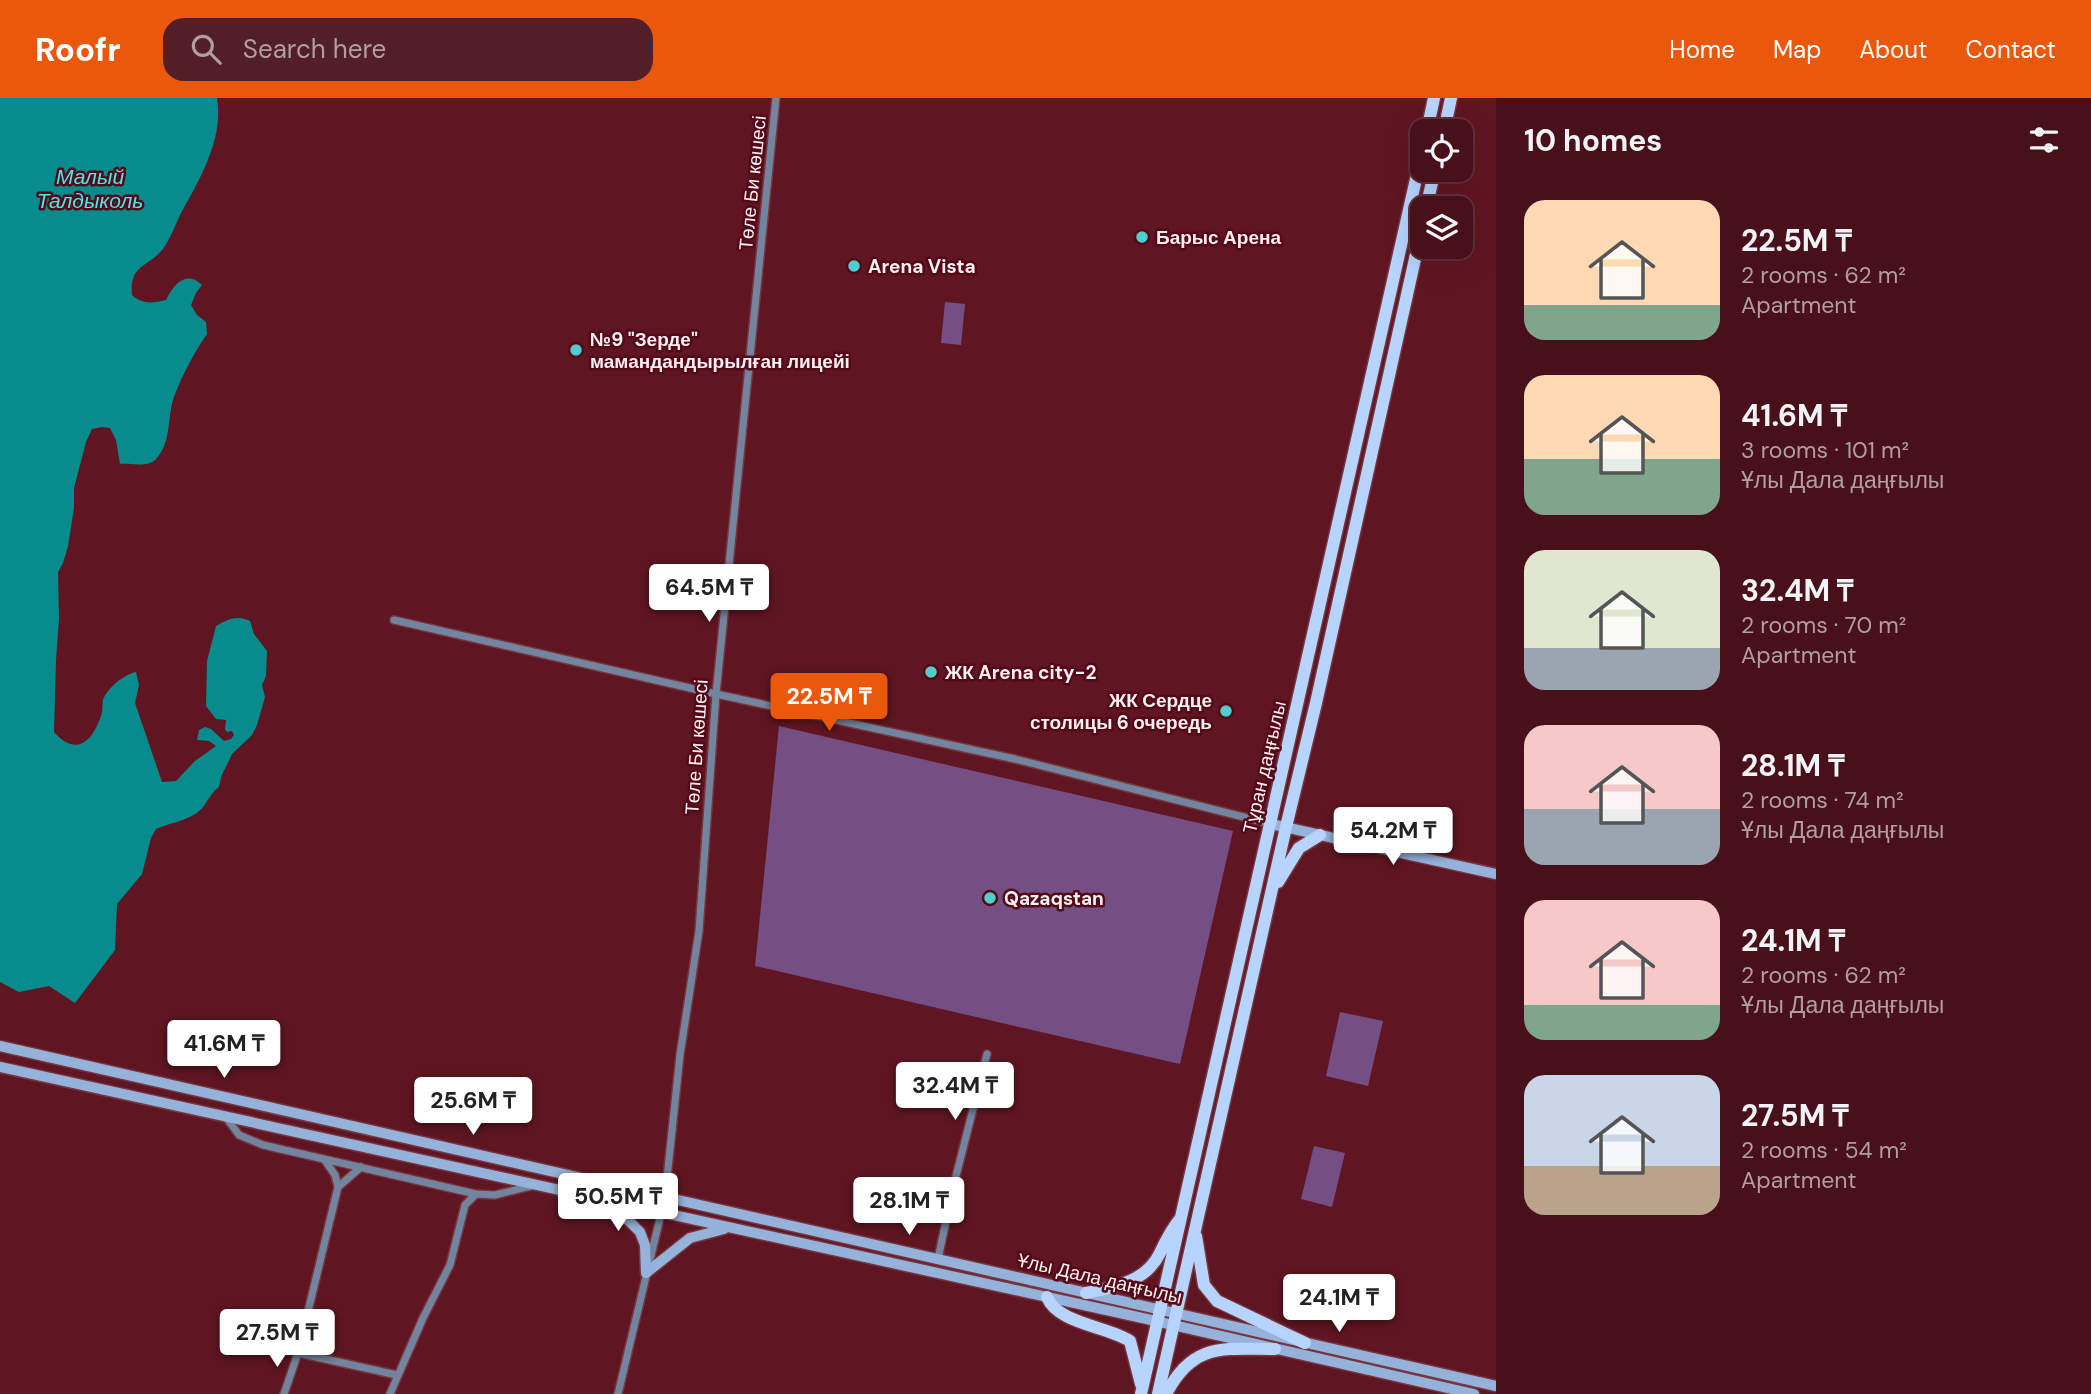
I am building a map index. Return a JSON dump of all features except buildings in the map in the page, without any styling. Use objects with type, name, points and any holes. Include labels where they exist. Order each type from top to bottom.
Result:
[{"type":"main road","points":[[1430,119],[1434,98]]},
{"type":"main road","points":[[1447,119],[1451,98]]},
{"type":"main road","name":"Тұран даңғылы","points":[[1141,1391],[1415,182]]},
{"type":"main road","name":"Тұран даңғылы","points":[[1158,1394],[1415,259]]},
{"type":"main road","points":[[1273,887],[1298,848],[1321,835]]},
{"type":"main road","points":[[1086,1293],[1121,1286],[1142,1275],[1160,1254],[1170,1231],[1182,1216]]},
{"type":"main road","points":[[1195,1227],[1202,1277],[1210,1294],[1230,1309],[1305,1343]]},
{"type":"main road","points":[[1047,1297],[1055,1310],[1063,1315],[1106,1329],[1130,1341],[1141,1391]]},
{"type":"main road","points":[[1166,1394],[1182,1368],[1196,1357],[1217,1350],[1275,1349]]},
{"type":"street","name":"Төле Би көшесі","points":[[618,1394],[665,1197],[680,1055],[699,930],[716,694],[776,98]]},
{"type":"street","points":[[394,620],[1015,759],[1270,824],[1496,874]]},
{"type":"street","name":"Ұлы Дала даңғылы","points":[[0,1046],[1086,1293],[1275,1349],[1474,1394]]},
{"type":"street","points":[[938,1259],[987,1054]]},
{"type":"street","name":"Ұлы Дала даңғылы","points":[[0,1067],[1047,1297],[1160,1316]]},
{"type":"street","points":[[130,1096],[133,1076]]},
{"type":"street","points":[[169,1104],[174,1085]]},
{"type":"street","points":[[225,1116],[239,1135],[263,1145],[476,1194],[495,1195],[535,1185]]},
{"type":"street","points":[[284,1394],[298,1353],[338,1187],[335,1175],[323,1159]]},
{"type":"street","points":[[338,1187],[361,1167]]},
{"type":"street","points":[[390,1394],[450,1265],[465,1205],[476,1194]]},
{"type":"street","points":[[592,1198],[606,1211],[628,1220],[640,1232],[645,1245],[646,1273]]},
{"type":"street","points":[[646,1273],[690,1238],[729,1227]]},
{"type":"street","name":"Ұлы Дала даңғылы","points":[[1174,1320],[1305,1343],[1496,1386]]},
{"type":"street","points":[[298,1353],[397,1375]]},
{"type":"shaded area","points":[[945,302],[965,304],[961,345],[941,343]]},
{"type":"shaded area","name":"Qazaqstan","points":[[779,726],[1233,831],[1180,1064],[755,966]]},
{"type":"shaded area","points":[[1340,1012],[1383,1021],[1368,1086],[1326,1076]]},
{"type":"shaded area","points":[[1314,1146],[1345,1153],[1332,1207],[1301,1199]]},
{"type":"water","name":"Малый Талдыколь","points":[[0,98],[217,98],[217,129],[202,174],[166,245],[158,255],[141,267],[132,285],[132,295],[144,302],[152,302],[166,300],[181,281],[196,281],[202,285],[191,305],[197,315],[206,322],[207,334],[177,389],[165,445],[153,462],[120,464],[116,440],[110,428],[92,429],[86,442],[74,488],[68,546],[58,572],[59,619],[54,732],[69,744],[76,745],[88,739],[102,714],[103,700],[108,691],[136,672],[139,685],[135,703],[162,782],[176,781],[195,761],[216,746],[209,741],[197,740],[199,730],[205,727],[211,729],[224,741],[234,735],[232,731],[227,732],[225,729],[226,720],[216,719],[206,706],[207,661],[216,626],[233,619],[250,621],[254,634],[267,651],[266,676],[262,685],[265,697],[252,735],[232,754],[219,787],[201,809],[189,818],[156,829],[151,838],[142,874],[117,904],[115,950],[75,1003],[49,986],[19,992],[0,982]]},
{"type":"place","name":"Барыс Арена","points":[[1142,237]]},
{"type":"place","name":"Arena Vista","points":[[854,266]]},
{"type":"place","name":"№9 \"Зерде\" мамандандырылған лицейі","points":[[576,350]]},
{"type":"place","name":"ЖК Arena city-2","points":[[931,672]]},
{"type":"place","name":"ЖК Сердце столицы 6 очередь","points":[[1226,711]]},
{"type":"place","name":"Qazaqstan","points":[[990,898]]}]
